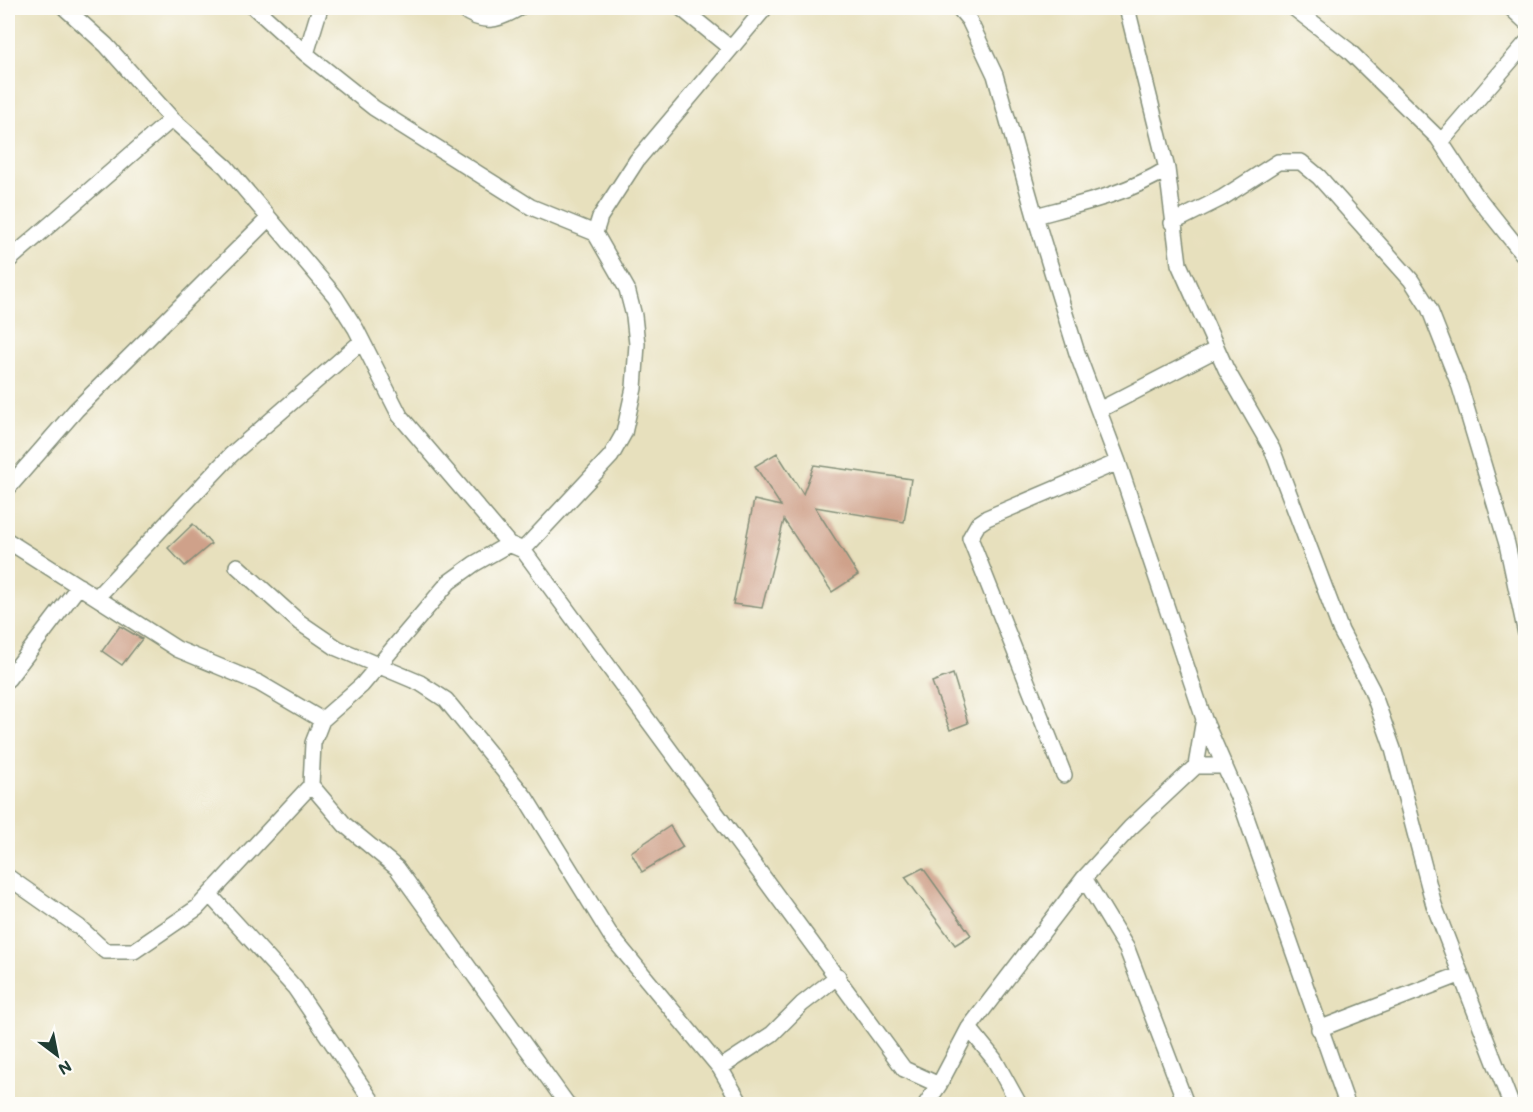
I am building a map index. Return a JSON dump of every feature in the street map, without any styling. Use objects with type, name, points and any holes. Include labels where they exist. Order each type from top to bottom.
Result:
[{"type":"street","points":[[65,8],[106,45],[172,119],[226,167],[335,296],[400,416],[516,547],[838,976],[904,1069],[939,1085]]},
{"type":"street","points":[[8,877],[79,927],[105,951],[134,951],[148,944],[210,895],[311,784],[313,743],[322,720],[362,685],[449,582],[468,567],[516,547],[611,456],[624,433],[634,388],[637,344],[634,316],[627,289],[595,233],[531,207],[475,174],[374,108],[306,54],[255,8]]},
{"type":"street","points":[[306,54],[320,8]]},
{"type":"street","points":[[461,8],[485,21],[500,20],[519,8]]},
{"type":"street","points":[[681,8],[729,46]]},
{"type":"street","points":[[595,233],[600,217],[637,160],[729,46],[765,8]]},
{"type":"street","points":[[959,8],[969,20],[995,75],[1077,353],[1118,462],[1204,718],[1244,811],[1347,1104]]},
{"type":"street","points":[[1127,8],[1167,169],[1172,223],[1179,264],[1217,349],[1272,449],[1341,631],[1372,690],[1393,749],[1434,905],[1459,975],[1512,1104]]},
{"type":"street","points":[[1294,8],[1347,51],[1441,142],[1475,194],[1526,258]]},
{"type":"street","points":[[1511,8],[1526,22]]},
{"type":"street","points":[[1441,142],[1526,43]]},
{"type":"street","points":[[8,261],[172,119]]},
{"type":"street","points":[[1172,223],[1222,198],[1278,162],[1301,162],[1319,177],[1411,280],[1429,308],[1460,387],[1519,564],[1526,634]]},
{"type":"street","points":[[1035,216],[1101,199],[1151,179],[1167,169]]},
{"type":"street","points":[[8,488],[76,410],[268,219]]},
{"type":"street","points":[[97,597],[231,455],[361,342]]},
{"type":"street","points":[[1099,410],[1217,349]]},
{"type":"street","points":[[1064,775],[970,538],[978,524],[987,518],[1118,462]]},
{"type":"street","points":[[10,547],[79,586],[177,649],[259,683],[322,720]]},
{"type":"street","points":[[237,566],[299,622],[337,648],[360,660],[380,665],[439,695],[460,714],[525,797],[611,936],[720,1068],[741,1104]]},
{"type":"street","points":[[8,679],[79,586]]},
{"type":"street","points":[[926,1104],[939,1085],[969,1028],[1015,964],[1084,878],[1130,828],[1196,766],[1204,718]]},
{"type":"street","points":[[1196,766],[1225,766]]},
{"type":"street","points":[[311,784],[345,825],[397,868],[567,1104]]},
{"type":"street","points":[[1084,878],[1127,948],[1186,1104]]},
{"type":"street","points":[[210,895],[295,988],[374,1104]]},
{"type":"street","points":[[1319,1029],[1459,975]]},
{"type":"street","points":[[720,1068],[772,1034],[802,1004],[838,976]]},
{"type":"street","points":[[969,1028],[994,1059],[1019,1104]]},
{"type":"building","points":[[777,453],[803,494],[814,465],[911,479],[904,522],[815,507],[858,575],[832,592],[784,520],[762,608],[733,604],[754,500],[781,506],[755,466]]},
{"type":"building","points":[[193,524],[211,544],[185,566],[168,548]]},
{"type":"building","points":[[120,626],[142,639],[122,665],[102,651]]},
{"type":"building","points":[[953,674],[968,723],[950,730],[932,682]]},
{"type":"building","points":[[670,826],[683,847],[642,872],[631,852]]},
{"type":"building","points":[[923,868],[971,935],[955,945],[905,877]]}]
